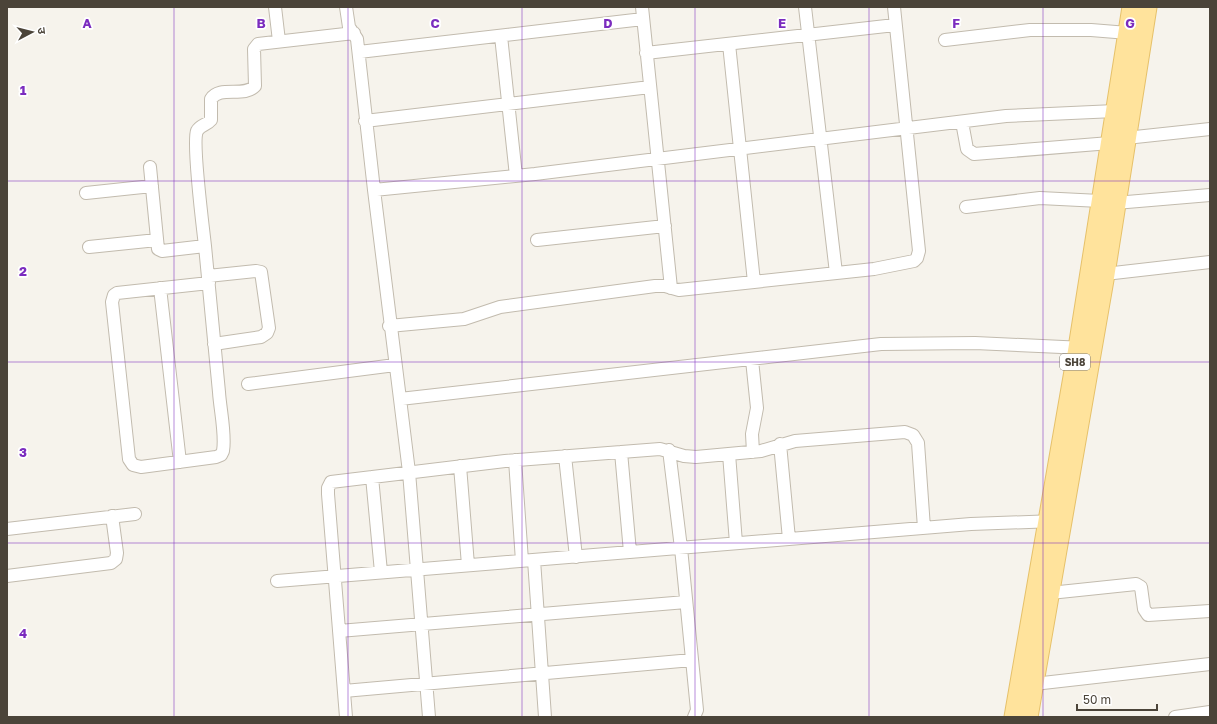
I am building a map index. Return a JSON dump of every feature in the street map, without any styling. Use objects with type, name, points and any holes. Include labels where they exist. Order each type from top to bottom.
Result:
[{"type":"main road","name":"SH8","points":[[1118,140],[1116,111],[1132,7]]},
{"type":"main road","name":"SH8","points":[[1014,717],[1055,521],[1085,348],[1118,140],[1147,7]]},
{"type":"main road","name":"SH8","points":[[1085,348],[1105,274],[1107,202]]},
{"type":"main road","name":"SH8","points":[[1028,717],[1050,594],[1055,521]]},
{"type":"street","points":[[275,7],[279,41]]},
{"type":"street","points":[[346,7],[349,27],[357,38],[359,52],[365,121],[409,472],[429,717]]},
{"type":"street","points":[[805,7],[836,273]]},
{"type":"street","points":[[390,326],[464,319],[500,307],[661,285],[679,290],[836,273],[910,262],[917,258],[919,251],[894,7]]},
{"type":"street","points":[[359,52],[501,36],[642,13],[672,288]]},
{"type":"street","points":[[646,53],[895,25]]},
{"type":"street","points":[[945,40],[1040,30],[1091,30],[1128,33]]},
{"type":"street","points":[[214,344],[261,337],[267,333],[269,328],[261,272],[256,271],[208,280],[160,288],[117,293],[113,298],[129,459],[133,465],[141,467],[216,457],[221,455],[224,451],[208,280],[205,246],[197,161],[196,133],[200,127],[211,120],[211,99],[213,96],[219,94],[248,90],[255,86],[254,49],[258,44],[354,32]]},
{"type":"street","points":[[501,36],[516,176]]},
{"type":"street","points":[[729,44],[754,282]]},
{"type":"street","points":[[365,121],[650,86]]},
{"type":"street","points":[[374,190],[516,176],[906,128],[1044,113],[1116,111]]},
{"type":"street","points":[[962,122],[967,149],[974,154],[1118,140],[1210,129]]},
{"type":"street","points":[[150,166],[158,249],[162,251],[205,246]]},
{"type":"street","points":[[86,193],[152,186]]},
{"type":"street","points":[[966,207],[1040,198],[1107,202],[1210,195]]},
{"type":"street","points":[[537,240],[665,226]]},
{"type":"street","points":[[89,247],[157,240]]},
{"type":"street","points":[[1105,274],[1210,262]]},
{"type":"street","points":[[160,288],[180,462]]},
{"type":"street","points":[[400,399],[899,343],[975,343],[1085,348]]},
{"type":"street","points":[[752,360],[757,408],[752,434],[753,452]]},
{"type":"street","points":[[248,384],[395,365]]},
{"type":"street","points":[[346,717],[328,494],[329,484],[334,481],[515,460],[660,449],[670,450],[690,456],[753,452],[795,441],[910,433],[918,443],[924,528]]},
{"type":"street","points":[[780,444],[789,539]]},
{"type":"street","points":[[670,450],[682,548],[697,710],[694,717]]},
{"type":"street","points":[[621,452],[630,552]]},
{"type":"street","points":[[729,454],[736,544]]},
{"type":"street","points":[[565,456],[576,557]]},
{"type":"street","points":[[515,460],[528,560],[538,615],[545,717]]},
{"type":"street","points":[[460,466],[468,565]]},
{"type":"street","points":[[372,477],[381,572]]},
{"type":"street","points":[[7,529],[135,514]]},
{"type":"street","points":[[7,576],[111,563],[116,559],[117,553],[112,516]]},
{"type":"street","points":[[277,581],[924,528],[1055,521]]},
{"type":"street","points":[[1050,594],[1136,584],[1141,587],[1144,609],[1148,615],[1152,616],[1210,611]]},
{"type":"street","points":[[339,631],[686,602]]},
{"type":"street","points":[[344,691],[692,660]]},
{"type":"street","points":[[1034,684],[1210,664]]},
{"type":"street","points":[[1179,717],[1210,712]]}]
